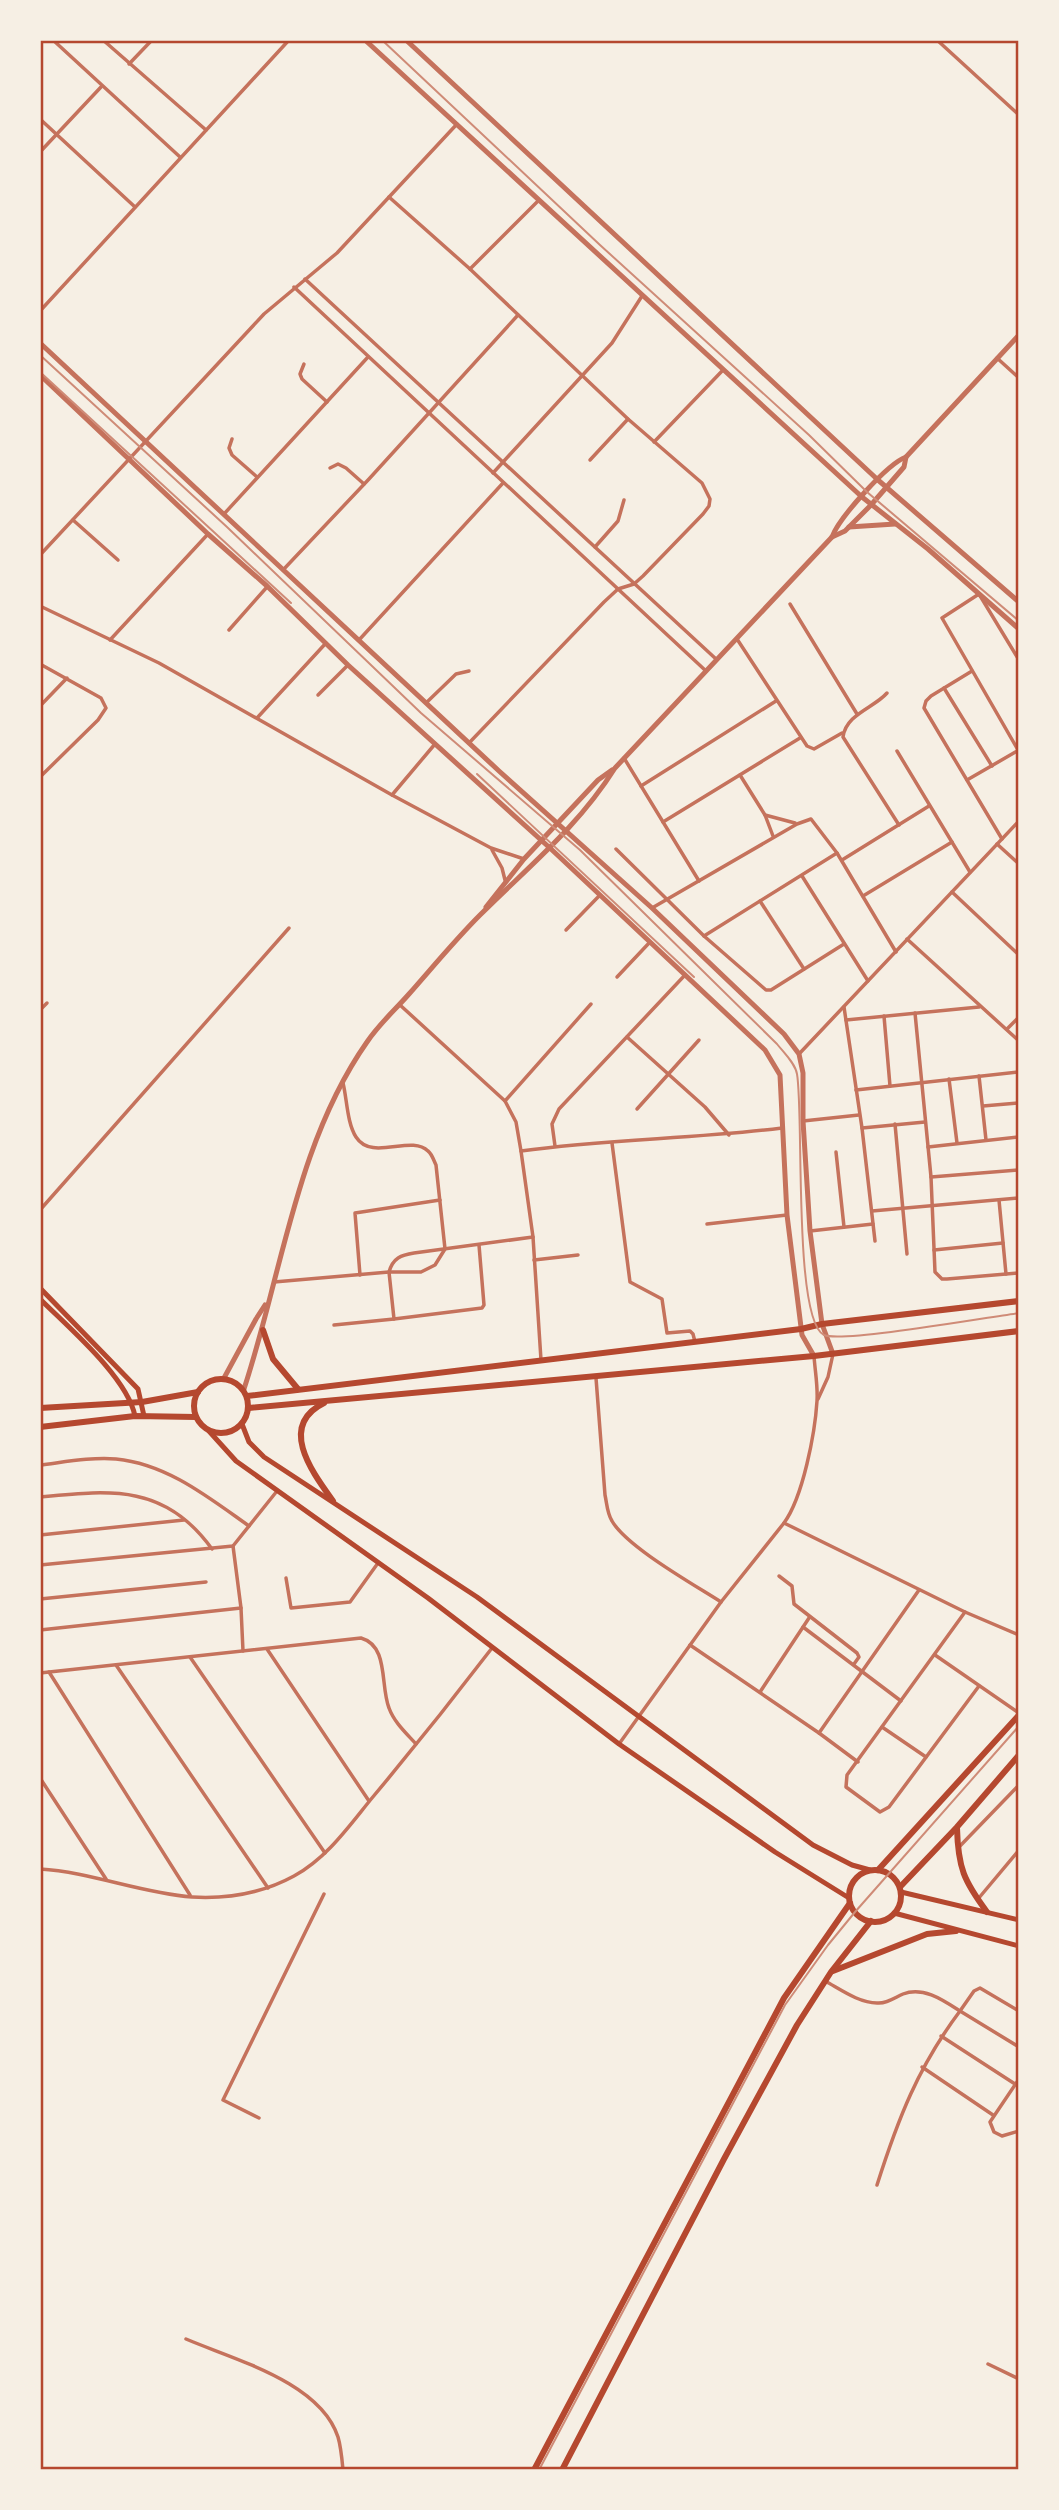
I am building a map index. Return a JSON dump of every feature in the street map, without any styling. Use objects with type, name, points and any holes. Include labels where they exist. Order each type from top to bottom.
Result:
[{"type":"main road","points":[[40,1288],[138,1389],[144,1416]]},
{"type":"main road","points":[[40,1299],[110,1371],[133,1402],[135,1416]]},
{"type":"main road","points":[[245,1392],[298,1389],[541,1362],[822,1324],[1019,1301]]},
{"type":"main road","points":[[263,1330],[273,1359],[298,1389]]},
{"type":"main road","points":[[249,1408],[814,1356],[1019,1331]]},
{"type":"main road","points":[[40,1408],[142,1402],[198,1392],[210,1381],[224,1378],[235,1382],[245,1392],[249,1408],[242,1424],[226,1433],[208,1430]]},
{"type":"main road","points":[[198,1392],[194,1408],[196,1417],[236,1461],[493,1647],[619,1744],[775,1852],[850,1900],[857,1914],[871,1921],[886,1919],[894,1913],[900,1903],[900,1889],[891,1875],[845,1862],[813,1844],[638,1718],[477,1597],[254,1449],[242,1424]]},
{"type":"main road","points":[[332,1400],[314,1408],[308,1416],[301,1431],[301,1442],[310,1468],[333,1502]]},
{"type":"main road","points":[[40,1427],[135,1416],[196,1417]]},
{"type":"main road","points":[[534,2470],[785,1998],[850,1900],[853,1883],[858,1876],[874,1870],[1019,1714]]},
{"type":"main road","points":[[900,1889],[1018,1756]]},
{"type":"main road","points":[[957,1827],[957,1849],[962,1873],[988,1912]]},
{"type":"main road","points":[[900,1889],[1019,1920]]},
{"type":"main road","points":[[894,1913],[1019,1947]]},
{"type":"main road","points":[[562,2470],[762,2088],[825,1981],[871,1921]]},
{"type":"main road","points":[[831,1972],[928,1934],[956,1931]]},
{"type":"street","points":[[52,40],[180,158]]},
{"type":"street","points":[[103,40],[206,130]]},
{"type":"street","points":[[129,64],[152,40]]},
{"type":"street","points":[[40,312],[289,40]]},
{"type":"street","points":[[365,40],[862,497],[1019,629]]},
{"type":"street","points":[[406,40],[878,480],[1019,602]]},
{"type":"street","points":[[937,40],[1019,115]]},
{"type":"street","points":[[40,152],[101,87]]},
{"type":"street","points":[[40,119],[135,207]]},
{"type":"street","points":[[40,555],[264,314],[337,253],[457,124]]},
{"type":"street","points":[[389,197],[470,269],[628,419],[702,483],[710,499],[709,506],[634,584],[618,589],[469,743]]},
{"type":"street","points":[[470,269],[539,200]]},
{"type":"street","points":[[305,279],[716,659]]},
{"type":"street","points":[[294,287],[706,671]]},
{"type":"street","points":[[493,473],[612,343],[642,295]]},
{"type":"street","points":[[283,570],[518,315]]},
{"type":"street","points":[[832,537],[837,524],[896,460],[906,457],[1019,335]]},
{"type":"street","points":[[40,343],[469,743],[652,908],[784,1034],[799,1054],[803,1073],[803,1121],[810,1231],[822,1324],[833,1354],[828,1377],[817,1401],[801,1485],[795,1505],[784,1523],[721,1602],[619,1744]]},
{"type":"street","points":[[224,514],[368,357]]},
{"type":"street","points":[[997,358],[1019,377]]},
{"type":"street","points":[[304,364],[300,374],[302,379],[327,402]]},
{"type":"street","points":[[654,442],[723,370]]},
{"type":"street","points":[[40,375],[267,586],[348,666],[551,849],[772,1059],[780,1076],[787,1215],[801,1328],[806,1344],[814,1356],[817,1401]]},
{"type":"street","points":[[590,460],[628,419]]},
{"type":"street","points":[[232,439],[229,448],[232,454],[257,477]]},
{"type":"street","points":[[245,1392],[263,1330],[267,1303],[308,1164],[343,1083],[369,1040],[480,915],[551,849],[605,785],[615,768],[716,659],[832,537],[849,527],[871,505],[904,467],[906,457]]},
{"type":"street","points":[[330,468],[338,464],[364,484]]},
{"type":"street","points":[[359,640],[503,483]]},
{"type":"street","points":[[595,547],[618,521],[624,500]]},
{"type":"street","points":[[73,520],[118,559]]},
{"type":"street","points":[[849,527],[896,524]]},
{"type":"street","points":[[110,640],[208,534]]},
{"type":"street","points":[[40,541],[47,547]]},
{"type":"street","points":[[229,630],[267,586]]},
{"type":"street","points":[[979,594],[1019,660]]},
{"type":"street","points":[[967,780],[1019,750],[942,618],[979,594]]},
{"type":"street","points":[[790,604],[857,715]]},
{"type":"street","points":[[40,606],[159,663],[491,848],[524,859]]},
{"type":"street","points":[[736,638],[800,738],[814,749],[842,733],[857,715],[887,693]]},
{"type":"street","points":[[257,718],[326,643]]},
{"type":"street","points":[[40,664],[101,698],[106,708],[40,777]]},
{"type":"street","points":[[318,695],[348,666]]},
{"type":"street","points":[[426,703],[456,674],[469,671]]},
{"type":"street","points":[[972,671],[926,701],[925,708],[1002,839]]},
{"type":"street","points":[[40,706],[67,678]]},
{"type":"street","points":[[944,688],[992,766]]},
{"type":"street","points":[[641,786],[776,701]]},
{"type":"street","points":[[842,733],[842,737],[899,825]]},
{"type":"street","points":[[663,822],[800,738]]},
{"type":"street","points":[[392,795],[435,744]]},
{"type":"street","points":[[897,751],[970,873]]},
{"type":"street","points":[[624,758],[699,881]]},
{"type":"street","points":[[480,915],[505,880],[541,840],[598,780],[615,768]]},
{"type":"street","points":[[740,775],[765,815],[773,837]]},
{"type":"street","points":[[842,860],[930,806]]},
{"type":"street","points":[[765,815],[797,824]]},
{"type":"street","points":[[652,908],[808,818],[814,821],[842,860],[896,952]]},
{"type":"street","points":[[799,1054],[1019,821]]},
{"type":"street","points":[[863,896],[952,842]]},
{"type":"street","points":[[998,844],[1019,864]]},
{"type":"street","points":[[491,848],[505,880]]},
{"type":"street","points":[[616,849],[704,936],[766,990],[771,990],[844,944]]},
{"type":"street","points":[[704,936],[837,853]]},
{"type":"street","points":[[801,875],[868,981]]},
{"type":"street","points":[[952,892],[1019,955]]},
{"type":"street","points":[[566,930],[600,895]]},
{"type":"street","points":[[760,901],[804,969]]},
{"type":"street","points":[[40,1210],[289,928]]},
{"type":"street","points":[[907,939],[1019,1041]]},
{"type":"street","points":[[617,977],[650,942]]},
{"type":"street","points":[[555,1146],[552,1124],[554,1117],[685,975]]},
{"type":"street","points":[[40,1010],[47,1003]]},
{"type":"street","points":[[505,1101],[591,1004]]},
{"type":"street","points":[[400,1005],[505,1101],[516,1122],[533,1237],[541,1362]]},
{"type":"street","points":[[846,1020],[980,1006]]},
{"type":"street","points":[[844,1007],[862,1128],[874,1241]]},
{"type":"street","points":[[915,1013],[931,1177],[935,1272],[942,1279],[1019,1273]]},
{"type":"street","points":[[884,1016],[890,1086]]},
{"type":"street","points":[[1007,1029],[1019,1017]]},
{"type":"street","points":[[627,1037],[705,1107],[729,1135]]},
{"type":"street","points":[[637,1109],[699,1040]]},
{"type":"street","points":[[856,1090],[1019,1072]]},
{"type":"street","points":[[979,1076],[986,1140]]},
{"type":"street","points":[[949,1079],[957,1144]]},
{"type":"street","points":[[274,1282],[427,1270],[435,1265],[445,1249],[436,1166],[427,1149],[368,1147],[359,1142],[350,1122],[343,1083]]},
{"type":"street","points":[[983,1106],[1019,1103]]},
{"type":"street","points":[[803,1121],[859,1115]]},
{"type":"street","points":[[862,1128],[925,1122]]},
{"type":"street","points":[[895,1125],[907,1254]]},
{"type":"street","points":[[521,1151],[555,1146],[729,1135],[782,1128]]},
{"type":"street","points":[[928,1147],[1019,1137]]},
{"type":"street","points":[[612,1143],[628,1275],[632,1284],[662,1299],[668,1345]]},
{"type":"street","points":[[836,1152],[844,1227]]},
{"type":"street","points":[[931,1177],[1019,1170]]},
{"type":"street","points":[[872,1211],[1019,1198]]},
{"type":"street","points":[[360,1275],[355,1213],[440,1200]]},
{"type":"street","points":[[999,1200],[1006,1274]]},
{"type":"street","points":[[707,1224],[787,1215]]},
{"type":"street","points":[[810,1231],[873,1224]]},
{"type":"street","points":[[394,1319],[389,1272],[394,1261],[401,1255],[533,1237]]},
{"type":"street","points":[[934,1250],[1003,1243]]},
{"type":"street","points":[[334,1325],[482,1308],[484,1305],[479,1245]]},
{"type":"street","points":[[534,1260],[578,1255]]},
{"type":"street","points":[[224,1378],[267,1303]]},
{"type":"street","points":[[667,1333],[690,1331],[695,1342]]},
{"type":"street","points":[[596,1376],[605,1495],[612,1522],[636,1546],[721,1602]]},
{"type":"street","points":[[40,1465],[113,1459],[138,1462],[158,1468],[181,1481],[249,1526]]},
{"type":"street","points":[[40,1564],[233,1546],[277,1491]]},
{"type":"street","points":[[40,1497],[119,1492],[143,1497],[186,1520],[200,1532],[212,1549]]},
{"type":"street","points":[[40,1535],[186,1520]]},
{"type":"street","points":[[784,1523],[965,1612],[1019,1634]]},
{"type":"street","points":[[233,1546],[243,1651]]},
{"type":"street","points":[[286,1578],[291,1608],[349,1602],[378,1563]]},
{"type":"street","points":[[779,1576],[792,1586],[794,1604],[857,1653],[859,1657],[854,1664]]},
{"type":"street","points":[[40,1599],[206,1582]]},
{"type":"street","points":[[819,1733],[919,1590]]},
{"type":"street","points":[[40,1630],[241,1608]]},
{"type":"street","points":[[965,1612],[847,1775],[846,1787],[880,1811],[889,1807],[979,1686]]},
{"type":"street","points":[[760,1692],[810,1618]]},
{"type":"street","points":[[803,1627],[901,1701]]},
{"type":"street","points":[[40,1673],[361,1638],[369,1641],[379,1652],[388,1706],[393,1717],[416,1744]]},
{"type":"street","points":[[690,1645],[858,1762]]},
{"type":"street","points":[[40,1870],[64,1870],[191,1897],[251,1893],[294,1876],[325,1853],[493,1647]]},
{"type":"street","points":[[267,1649],[369,1801]]},
{"type":"street","points":[[935,1655],[1019,1714]]},
{"type":"street","points":[[190,1657],[325,1853]]},
{"type":"street","points":[[116,1665],[268,1888]]},
{"type":"street","points":[[49,1672],[191,1897]]},
{"type":"street","points":[[882,1727],[926,1757]]},
{"type":"street","points":[[40,1778],[107,1881]]},
{"type":"street","points":[[957,1849],[1019,1785]]},
{"type":"street","points":[[978,1899],[1019,1850]]},
{"type":"street","points":[[259,2118],[223,2100],[324,1894]]},
{"type":"street","points":[[825,1981],[876,2003],[907,1992],[919,1991],[943,1999],[1019,2047]]},
{"type":"street","points":[[877,2185],[897,2124],[922,2067],[974,1991],[979,1988],[1019,2011]]},
{"type":"street","points":[[941,2036],[1017,2081],[990,2122],[995,2132],[1002,2136],[1019,2131]]},
{"type":"street","points":[[922,2067],[993,2115]]},
{"type":"street","points":[[186,2339],[279,2378],[316,2402],[338,2436],[343,2470]]},
{"type":"street","points":[[988,2364],[1019,2379]]},
{"type":"tram line","points":[[382,40],[600,245],[809,435],[867,492],[1019,621]]},
{"type":"tram line","points":[[40,355],[227,527],[421,713],[580,850],[789,1058],[797,1074],[799,1096],[802,1214],[808,1293],[814,1321],[824,1335],[836,1337],[886,1333],[1019,1313]]},
{"type":"tram line","points":[[40,372],[291,603]]},
{"type":"tram line","points":[[477,774],[694,977]]},
{"type":"tram line","points":[[539,2470],[785,2005],[855,1912],[1019,1726]]}]
